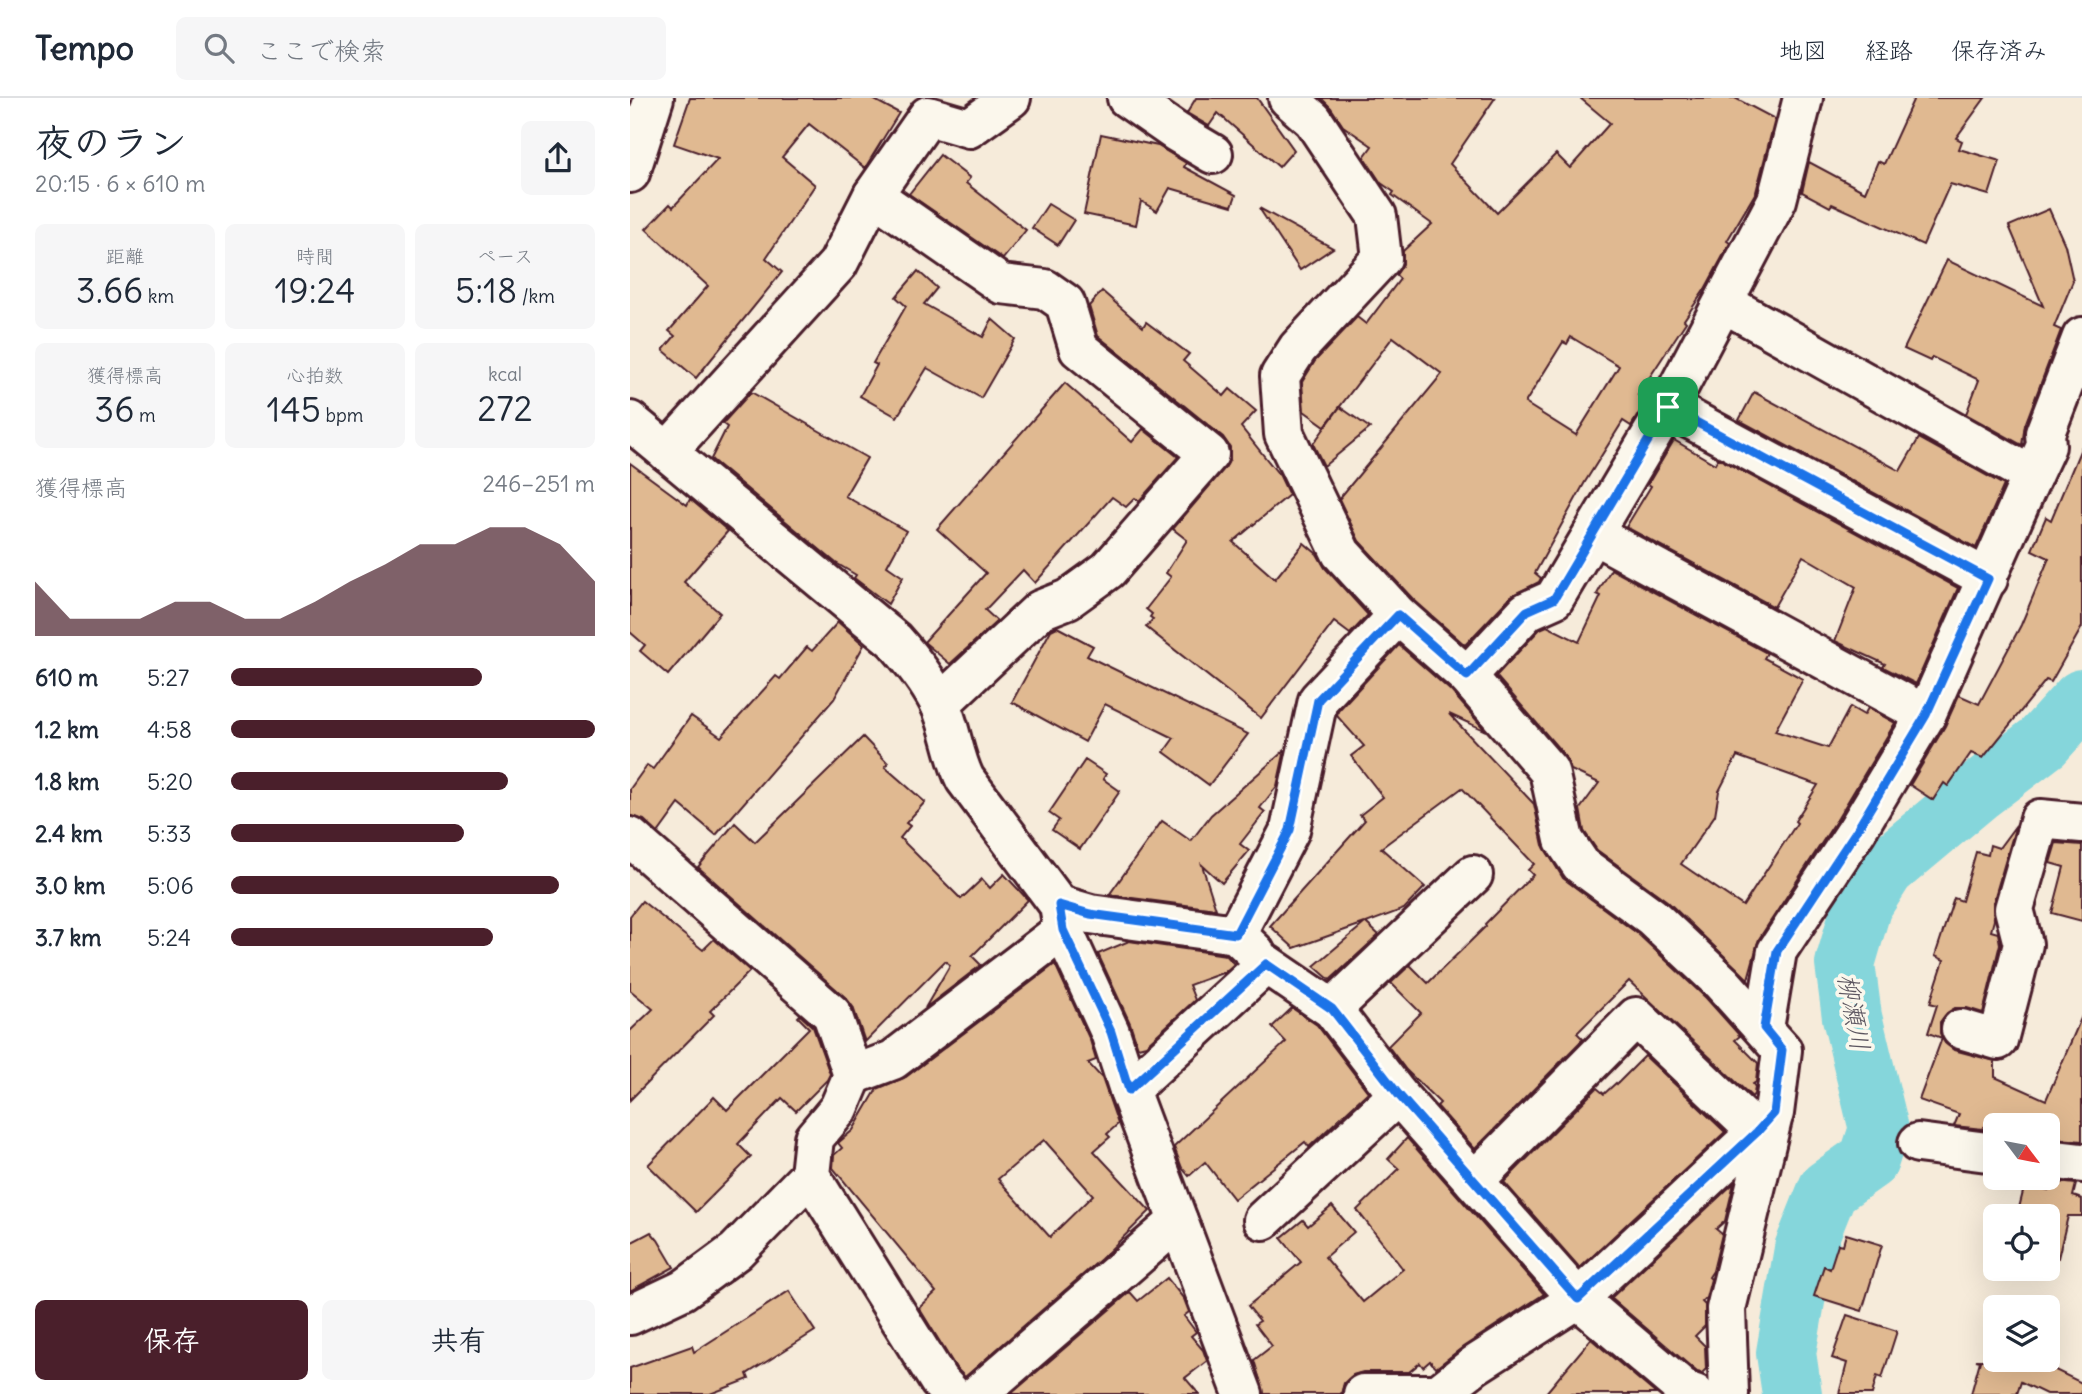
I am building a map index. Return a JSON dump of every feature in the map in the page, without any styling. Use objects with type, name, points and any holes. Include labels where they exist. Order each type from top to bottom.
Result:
[{"type":"street","points":[[630,108],[642,98]]},
{"type":"street","points":[[630,173],[654,98]]},
{"type":"street","points":[[667,452],[838,264],[916,107],[969,128],[1011,98]]},
{"type":"street","points":[[1127,98],[1176,132],[1213,153]]},
{"type":"street","points":[[1288,98],[1313,120],[1377,216],[1382,258],[1298,348],[1280,376],[1284,434],[1341,553],[1398,615],[1467,676],[1549,771],[1564,840],[1581,865],[1652,916],[1722,983],[1782,1050],[1726,1309],[1730,1394]]},
{"type":"street","points":[[1467,676],[1527,611],[1554,599],[1668,407],[1777,200],[1803,98]]},
{"type":"street","points":[[873,195],[1001,284],[1045,289],[1065,303],[1079,349],[1209,454],[1108,570],[1068,599],[1040,610],[940,704]]},
{"type":"street","points":[[1724,303],[2032,475]]},
{"type":"street","points":[[1764,1028],[1777,951],[1857,830],[1926,715],[2046,446],[2045,433],[2082,337]]},
{"type":"street","points":[[1668,407],[1988,579]]},
{"type":"street","points":[[630,421],[894,640],[920,670],[940,704],[957,763],[965,779],[1061,918],[1111,1032],[1129,1090],[1243,1394]]},
{"type":"street","points":[[1593,534],[1926,715]]},
{"type":"street","points":[[1236,934],[1290,830],[1318,700],[1398,615]]},
{"type":"street","points":[[1961,1029],[1998,1040],[2023,944],[2014,909],[2040,819],[2082,823]]},
{"type":"street","points":[[630,837],[832,1014],[853,1074],[839,1108],[814,1138],[810,1175],[939,1390]]},
{"type":"street","points":[[1332,1009],[1473,875]]},
{"type":"street","points":[[853,1074],[893,1060],[1061,918],[1090,914],[1236,934],[1266,964],[1332,1009],[1398,1094],[1578,1299],[1686,1391],[1695,1394]]},
{"type":"street","points":[[1129,1090],[1266,964]]},
{"type":"street","points":[[1474,1181],[1636,1017],[1766,1122]]},
{"type":"street","points":[[1263,1220],[1398,1094]]},
{"type":"street","points":[[1363,1394],[1437,1394],[1475,1365],[1578,1299],[1766,1122]]},
{"type":"street","points":[[1918,1143],[1983,1151]]},
{"type":"street","points":[[2060,1160],[2082,1163]]},
{"type":"street","points":[[630,1315],[683,1290],[736,1251],[810,1175]]},
{"type":"street","points":[[978,1394],[1178,1221]]},
{"type":"building","points":[[690,98],[871,98],[899,113],[865,168],[809,124],[782,157],[815,185],[766,258],[782,272],[696,378],[663,350],[675,336],[669,331],[708,286],[646,229],[670,204],[673,207],[718,159],[674,144]]},
{"type":"building","points":[[1196,98],[1257,98],[1294,150],[1279,167],[1218,113],[1209,126],[1187,113]]},
{"type":"building","points":[[1321,98],[1495,98],[1450,164],[1497,213],[1556,154],[1570,168],[1610,123],[1580,98],[1735,98],[1775,119],[1756,192],[1727,241],[1730,243],[1705,289],[1684,320],[1686,322],[1638,395],[1647,400],[1631,426],[1623,421],[1585,482],[1535,573],[1541,578],[1539,582],[1511,596],[1465,645],[1413,599],[1359,541],[1339,499],[1442,374],[1393,337],[1325,426],[1304,411],[1302,382],[1315,361],[1357,317],[1366,324],[1400,279],[1396,275],[1403,264],[1403,251],[1432,224],[1392,195],[1394,192],[1381,183],[1364,157],[1372,146],[1343,126]],"holes":[[[1571,337],[1619,366],[1576,435],[1525,403],[1563,342],[1567,344]]]},
{"type":"building","points":[[1914,98],[1985,98],[1956,138],[1962,141],[1959,149],[2000,161],[1989,195],[1950,184],[1923,245],[1832,204],[1830,207],[1802,192],[1809,162],[1865,192],[1878,161],[1884,164]]},
{"type":"building","points":[[1101,134],[1158,146],[1186,163],[1184,167],[1236,195],[1232,206],[1170,188],[1157,211],[1141,201],[1136,225],[1084,214]]},
{"type":"building","points":[[940,155],[970,178],[966,183],[1026,230],[1003,259],[909,194]]},
{"type":"building","points":[[1048,204],[1074,220],[1058,245],[1032,228]]},
{"type":"building","points":[[1259,208],[1333,248],[1300,270]]},
{"type":"building","points":[[2049,209],[2065,245],[2073,281],[2054,327],[2061,330],[2025,425],[2022,445],[1966,414],[1979,380],[1932,357],[1930,361],[1904,349],[1947,260],[2043,306],[2009,226]]},
{"type":"building","points":[[918,271],[937,288],[924,304],[983,337],[992,319],[1015,339],[981,398],[927,368],[897,417],[860,396],[877,365],[873,363],[906,306],[896,297]]},
{"type":"building","points":[[1102,291],[1143,327],[1146,322],[1189,354],[1183,361],[1224,396],[1230,389],[1256,411],[1241,427],[1280,476],[1289,495],[1233,542],[1275,579],[1304,543],[1317,554],[1325,568],[1368,615],[1350,634],[1334,622],[1261,718],[1146,627],[1153,619],[1146,609],[1171,577],[1166,573],[1187,540],[1173,529],[1225,468],[1230,459],[1230,447],[1223,437],[1098,336],[1089,306]]},
{"type":"building","points":[[1065,383],[1132,442],[1143,429],[1178,457],[1139,501],[1135,498],[1126,507],[1112,497],[1035,583],[1023,570],[985,610],[997,621],[950,664],[924,642],[986,573],[937,529]]},
{"type":"building","points":[[751,392],[867,458],[845,496],[906,531],[887,566],[903,577],[888,604],[854,578],[856,575],[836,563],[711,459],[727,427],[724,422]]},
{"type":"building","points":[[1754,392],[1900,471],[1919,438],[2004,485],[1976,548],[1739,420]]},
{"type":"building","points":[[1340,407],[1370,428],[1324,466],[1313,444]]},
{"type":"building","points":[[1674,440],[1715,464],[1718,458],[1958,588],[1916,684],[1883,667],[1885,664],[1835,641],[1856,587],[1803,556],[1774,607],[1626,527]]},
{"type":"building","points":[[2082,446],[2082,627],[2051,682],[2046,680],[1983,758],[1971,753],[1948,786],[1944,783],[1933,800],[1910,785],[1945,726],[1959,695],[1979,704],[2021,625],[2049,558],[2032,550],[2046,517],[2051,520]]},
{"type":"building","points":[[630,463],[687,505],[690,499],[728,531],[684,582],[720,613],[668,675],[640,651],[645,645],[630,632]]},
{"type":"building","points":[[1611,569],[1767,653],[1764,658],[1803,679],[1775,731],[1828,748],[1850,707],[1864,715],[1868,708],[1895,723],[1838,818],[1759,939],[1748,979],[1667,901],[1597,850],[1584,831],[1580,809],[1599,783],[1571,770],[1566,757],[1496,676],[1540,629],[1547,626],[1579,642],[1601,596],[1597,594]],"holes":[[[1737,756],[1818,785],[1795,821],[1797,823],[1743,906],[1681,864],[1715,815],[1719,791]]]},
{"type":"building","points":[[838,622],[864,645],[834,699],[716,835],[679,804],[658,833],[644,820],[630,816],[630,789],[647,765],[653,769],[691,716],[721,737],[776,676],[780,679],[807,647],[812,651]]},
{"type":"building","points":[[1057,627],[1093,646],[1087,656],[1248,734],[1209,785],[1164,752],[1174,738],[1105,704],[1085,742],[1012,702],[1051,630]]},
{"type":"building","points":[[1399,645],[1451,691],[1486,731],[1449,714],[1534,804],[1543,845],[1563,878],[1638,934],[1706,998],[1740,1036],[1735,1040],[1758,1063],[1752,1097],[1629,981],[1577,1033],[1583,1039],[1475,1149],[1437,1106],[1440,1103],[1406,1070],[1388,1046],[1421,1013],[1391,983],[1410,965],[1428,983],[1533,875],[1528,870],[1534,864],[1462,788],[1381,848],[1425,887],[1404,909],[1366,923],[1379,935],[1330,980],[1314,966],[1365,923],[1294,948],[1270,926],[1365,820],[1360,815],[1383,797],[1351,756],[1364,746],[1337,716],[1338,711]]},
{"type":"building","points":[[863,737],[888,763],[885,767],[925,802],[906,823],[910,826],[900,838],[961,899],[982,879],[990,888],[1004,874],[1028,900],[972,956],[981,965],[925,1008],[950,965],[945,961],[865,1042],[853,1007],[846,998],[698,867],[735,823],[755,842]]},
{"type":"building","points":[[1285,750],[1277,786],[1260,808],[1265,812],[1240,844],[1249,851],[1222,883],[1202,865],[1216,909],[1109,895],[1162,821],[1191,841],[1211,815]]},
{"type":"building","points":[[1085,760],[1106,774],[1103,779],[1120,791],[1080,849],[1052,830],[1059,820],[1049,813]]},
{"type":"building","points":[[2016,825],[1993,903],[1994,920],[1991,931],[1998,933],[2000,944],[1983,1013],[1967,1008],[1955,1008],[1940,1022],[1940,1033],[1945,1043],[1954,1050],[1995,1061],[1995,1077],[2046,1100],[2082,1016],[2082,1141],[2060,1139],[2060,1113],[1983,1113],[1983,1129],[1954,1126],[1959,1114],[1919,1100],[1942,1038],[1928,1033],[1937,1005],[1930,1003],[1944,960],[1935,956],[1954,898],[1962,901],[1976,852],[1988,855],[1990,845],[1999,848]]},
{"type":"building","points":[[2056,843],[2082,845],[2082,921],[2052,913],[2064,867],[2050,863]]},
{"type":"building","points":[[642,901],[703,950],[714,939],[750,971],[710,1011],[714,1015],[630,1100],[630,1031],[653,1009],[630,990],[630,916]]},
{"type":"building","points":[[1129,941],[1226,955],[1234,964],[1225,972],[1189,985],[1195,1000],[1146,1045],[1138,1047],[1130,1023],[1098,954]]},
{"type":"building","points":[[1055,964],[1090,1040],[1096,1060],[1088,1063],[1102,1078],[1118,1124],[1107,1134],[1110,1137],[1094,1151],[1150,1211],[1101,1259],[965,1377],[956,1368],[919,1308],[936,1292],[833,1168],[834,1155],[842,1148],[838,1143],[853,1130],[877,1089],[906,1077]],"holes":[[[1044,1140],[1093,1195],[1050,1237],[998,1179]]]},
{"type":"building","points":[[1292,1008],[1317,1025],[1368,1092],[1309,1147],[1305,1142],[1234,1199],[1205,1162],[1189,1176],[1182,1168],[1174,1147],[1286,1042],[1272,1027]]},
{"type":"building","points":[[800,1015],[813,1027],[830,1074],[827,1080],[796,1111],[782,1098],[738,1144],[751,1157],[696,1212],[648,1165],[714,1097],[727,1110],[809,1028],[798,1017]]},
{"type":"building","points":[[1645,1056],[1725,1132],[1580,1268],[1504,1182],[1597,1088],[1604,1094]]},
{"type":"building","points":[[1407,1138],[1544,1294],[1436,1368],[1430,1361],[1423,1367],[1420,1363],[1409,1372],[1363,1372],[1353,1375],[1344,1383],[1341,1394],[1264,1394],[1254,1360],[1272,1346],[1255,1324],[1260,1321],[1248,1306],[1301,1262],[1281,1238],[1303,1220],[1308,1226],[1332,1206],[1354,1232],[1325,1257],[1363,1302],[1403,1269],[1357,1210],[1399,1169],[1388,1159]]},
{"type":"building","points":[[2060,1182],[2076,1184],[2073,1196],[2082,1199],[2082,1216],[2068,1216],[2060,1250],[2060,1204],[2020,1204],[2024,1190],[2060,1190]]},
{"type":"building","points":[[1734,1183],[1725,1221],[1716,1229],[1722,1234],[1709,1277],[1711,1279],[1706,1298],[1702,1302],[1705,1305],[1705,1326],[1695,1336],[1705,1346],[1706,1369],[1702,1373],[1697,1372],[1611,1298]]},
{"type":"building","points":[[651,1232],[674,1267],[630,1291],[630,1243]]},
{"type":"building","points":[[1846,1234],[1882,1245],[1862,1311],[1814,1296],[1824,1266],[1830,1269],[1838,1244],[1843,1245]]},
{"type":"building","points":[[1167,1278],[1184,1299],[1189,1312],[1184,1316],[1196,1332],[1191,1336],[1203,1350],[1207,1361],[1185,1378],[1199,1394],[1011,1394],[1130,1292],[1138,1301]]},
{"type":"building","points":[[789,1291],[815,1331],[747,1374],[749,1379],[710,1394],[630,1394],[630,1368],[692,1346],[694,1352]]},
{"type":"building","points":[[1847,1315],[1897,1331],[1882,1378],[1877,1376],[1872,1394],[1839,1394],[1847,1363],[1832,1358]]},
{"type":"building","points":[[1591,1339],[1656,1394],[1545,1394]]},
{"type":"building","points":[[1976,1360],[1983,1360],[1983,1372],[2060,1372],[2082,1383],[2082,1394],[2046,1394],[2021,1382],[2017,1394],[1971,1394],[1980,1361]]},
{"type":"waterway","name":"柳瀬川","points":[[1792,1394],[1786,1353],[1804,1249],[1828,1189],[1869,1160],[1879,1129],[1852,1017],[1845,964],[1862,905],[1885,869],[1976,793],[2043,742],[2082,699]]},
{"type":"route","points":[[1668,407],[1988,579],[1926,715],[1857,830],[1777,951],[1764,1028],[1782,1050],[1774,1113],[1578,1299],[1398,1094],[1332,1009],[1266,964],[1129,1090],[1111,1032],[1063,930],[1059,905],[1090,914],[1236,934],[1290,830],[1318,700],[1398,615],[1467,676],[1527,611],[1554,599],[1668,407]]}]
